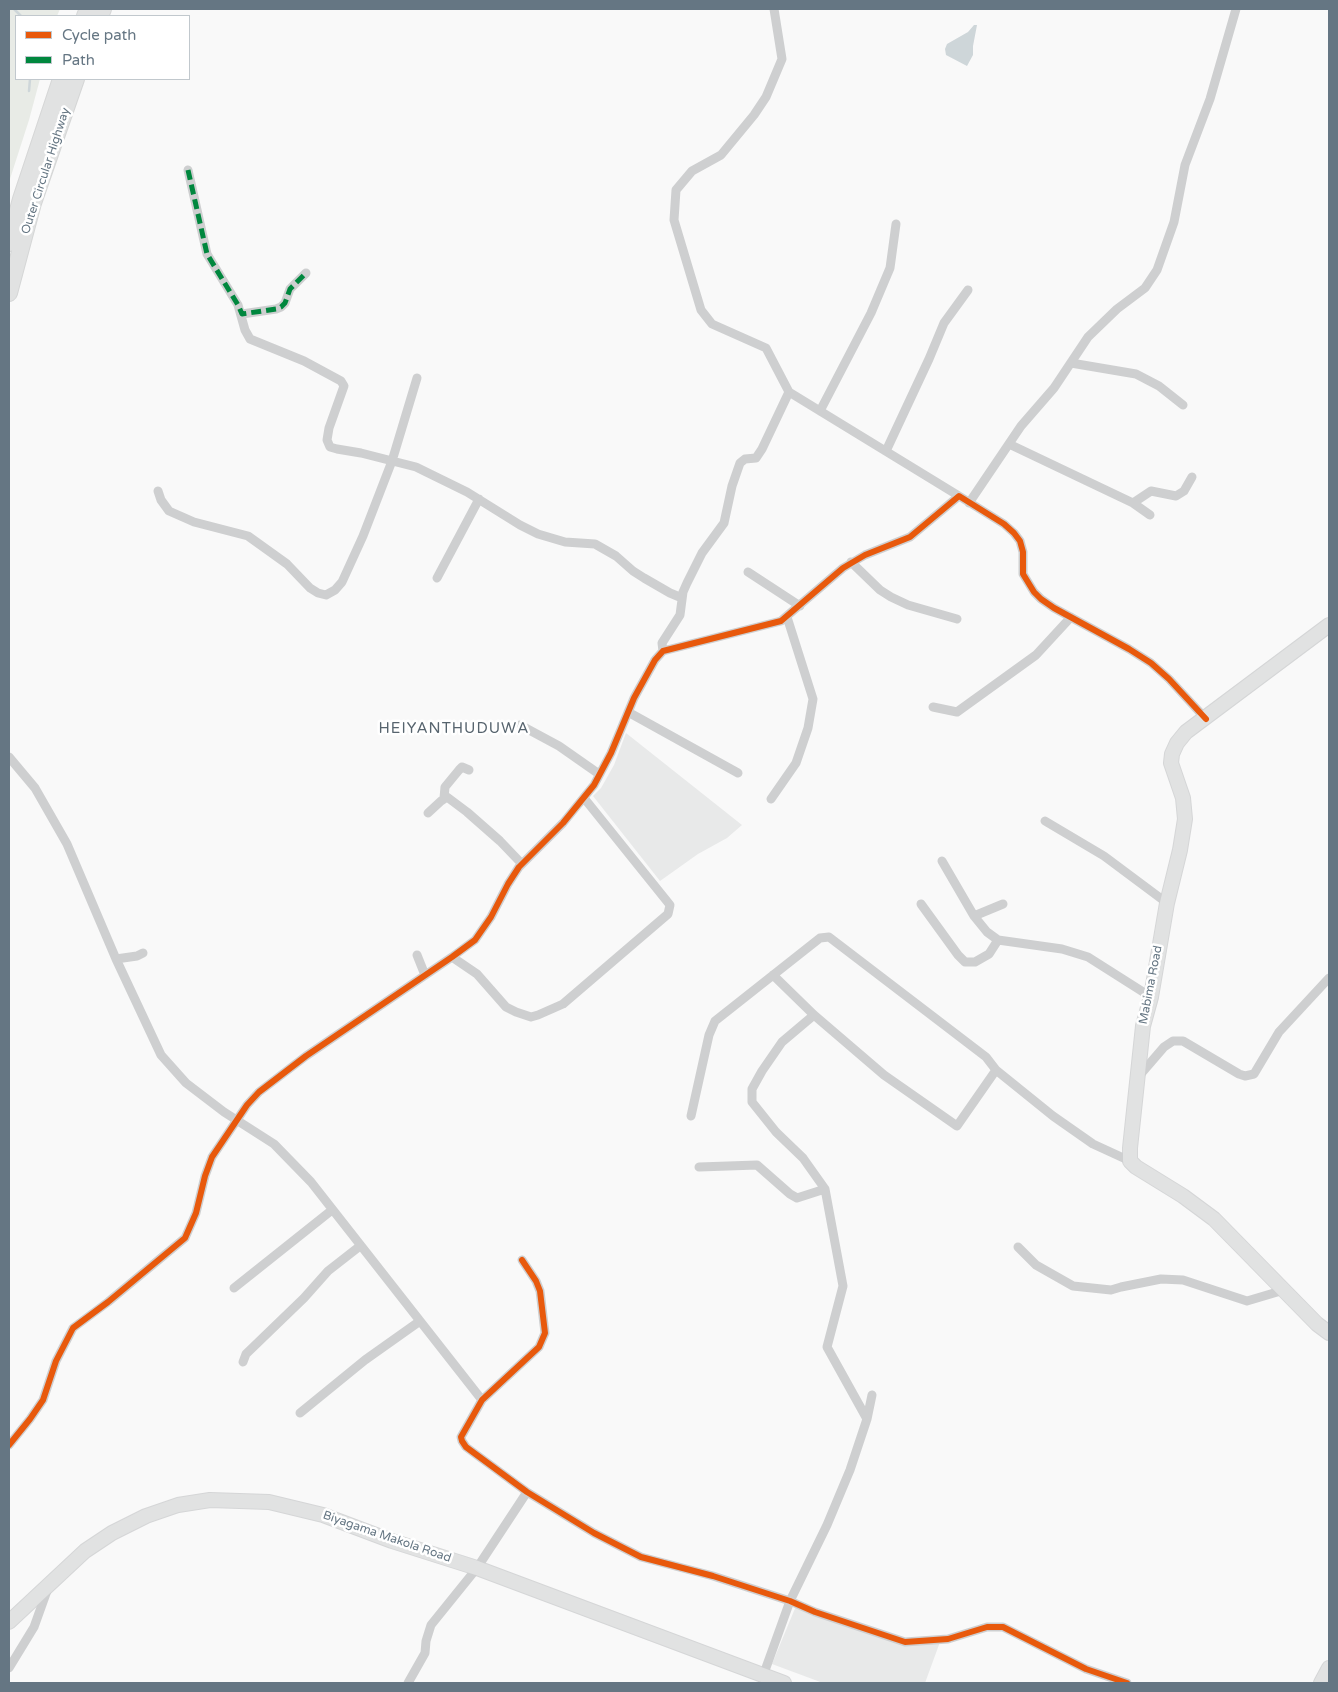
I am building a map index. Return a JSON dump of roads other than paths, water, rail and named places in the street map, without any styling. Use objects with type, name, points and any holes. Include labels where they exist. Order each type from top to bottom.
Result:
[{"type":"highway","name":"Outer Circular Highway","points":[[9,242],[21,199],[61,80]]},
{"type":"highway","name":"Outer Circular Highway","points":[[9,293],[33,203],[76,80]]},
{"type":"main road","name":"Mabima Road","points":[[1130,1160],[1143,1026],[1151,997],[1167,903],[1185,820],[1184,798],[1171,763],[1172,754],[1177,742],[1186,732],[1206,719],[1231,698],[1329,625]]},
{"type":"main road","points":[[1130,1160],[1144,1173],[1182,1196],[1214,1219],[1317,1324],[1329,1332]]},
{"type":"main road","name":"Biyagama Makola Road","points":[[9,1622],[85,1551],[112,1533],[162,1509],[178,1505],[210,1500],[251,1500],[289,1506],[323,1515],[392,1541],[476,1568],[784,1683]]},
{"type":"main road","points":[[1321,1683],[1329,1668]]},
{"type":"street","points":[[774,9],[782,59],[766,97],[754,115],[721,155],[692,171],[676,190],[674,220],[701,310],[712,324],[766,348],[789,392],[1004,524],[1020,541],[1023,552],[1023,574],[1041,599],[1151,663],[1169,679],[1206,719]]},
{"type":"street","points":[[969,503],[1021,426],[1054,388],[1088,337],[1117,310],[1145,288],[1158,270],[1174,222],[1185,165],[1210,99],[1236,9]]},
{"type":"street","points":[[188,170],[208,254],[238,305],[245,330],[250,339],[304,361],[340,380],[344,386],[329,428],[327,440],[330,446],[416,467],[479,499],[538,534],[565,542],[595,544],[616,556],[644,578],[670,594],[682,598]]},
{"type":"street","points":[[820,411],[871,313],[890,268],[896,224]]},
{"type":"street","points":[[242,314],[276,309],[281,306],[285,303],[290,289],[306,273]]},
{"type":"street","points":[[886,451],[944,323],[968,290]]},
{"type":"street","points":[[1071,362],[1136,374],[1159,386],[1183,405]]},
{"type":"street","points":[[158,491],[161,500],[169,511],[194,522],[248,536],[287,564],[310,588],[326,595],[335,590],[342,582],[363,536],[392,461],[417,378]]},
{"type":"street","points":[[663,651],[662,643],[680,615],[682,598],[687,583],[702,553],[724,523],[732,486],[740,463],[742,460],[758,456],[770,436],[789,392]]},
{"type":"street","points":[[1009,444],[1133,503],[1150,515]]},
{"type":"street","points":[[1133,503],[1151,491],[1176,496],[1184,491],[1192,477]]},
{"type":"street","points":[[9,1445],[30,1420],[43,1400],[56,1361],[73,1328],[108,1302],[185,1238],[196,1213],[205,1176],[212,1157],[247,1105],[271,1081],[475,940],[522,864],[584,798],[612,753],[628,712],[642,684],[655,660],[663,651],[772,623],[786,617],[834,575],[852,562],[910,537],[960,496]]},
{"type":"street","points":[[437,578],[479,499]]},
{"type":"street","points":[[852,562],[880,590],[891,597],[908,605],[958,619]]},
{"type":"street","points":[[748,572],[800,606]]},
{"type":"street","points":[[771,799],[796,764],[808,728],[813,699],[786,617]]},
{"type":"street","points":[[933,707],[957,712],[1036,655],[1071,617]]},
{"type":"street","points":[[628,712],[738,772]]},
{"type":"street","points":[[520,725],[558,746],[599,774]]},
{"type":"street","points":[[9,757],[35,788],[68,844],[116,959],[161,1055],[186,1082],[224,1112],[274,1144],[311,1182],[482,1400]]},
{"type":"street","points":[[428,813],[444,798],[444,787],[459,770],[462,767],[470,770]]},
{"type":"street","points":[[444,798],[447,797],[467,812],[500,841],[522,864]]},
{"type":"street","points":[[452,957],[477,974],[506,1007],[531,1017],[538,1016],[563,1004],[668,914],[670,905],[584,798]]},
{"type":"street","points":[[1045,821],[1104,856],[1167,903]]},
{"type":"street","points":[[942,861],[974,916],[987,932],[998,940],[1062,949],[1088,956],[1151,997]]},
{"type":"street","points":[[921,904],[965,962],[975,962],[989,954],[998,940]]},
{"type":"street","points":[[974,916],[1003,904]]},
{"type":"street","points":[[691,1116],[708,1035],[715,1022],[820,938],[829,937],[986,1056],[996,1070],[1053,1116],[1093,1144],[1130,1160]]},
{"type":"street","points":[[116,959],[137,956],[143,953]]},
{"type":"street","points":[[417,955],[425,974]]},
{"type":"street","points":[[773,975],[814,1015],[884,1075],[957,1126],[996,1070]]},
{"type":"street","points":[[1137,1078],[1164,1047],[1173,1041],[1183,1040],[1239,1074],[1245,1076],[1254,1074],[1279,1032],[1329,978]]},
{"type":"street","points":[[814,1015],[782,1042],[752,1089],[752,1102],[776,1132],[803,1158],[824,1189],[844,1286],[827,1347],[867,1419]]},
{"type":"street","points":[[699,1167],[758,1165],[797,1198],[824,1189]]},
{"type":"street","points":[[234,1288],[332,1210]]},
{"type":"street","points":[[243,1362],[250,1349],[304,1298],[328,1271],[360,1246]]},
{"type":"street","points":[[1018,1248],[1036,1265],[1073,1286],[1110,1290],[1121,1286],[1161,1279],[1183,1280],[1247,1301],[1284,1290]]},
{"type":"street","points":[[522,1260],[536,1281],[540,1291],[545,1333],[539,1347],[482,1400],[462,1434],[462,1441],[466,1447],[527,1492],[594,1533],[641,1557],[713,1576],[905,1642],[948,1639],[987,1627],[1003,1627],[1086,1669],[1127,1683]]},
{"type":"street","points":[[300,1413],[365,1360],[420,1320]]},
{"type":"street","points":[[763,1676],[790,1601],[827,1525],[850,1470],[867,1419],[872,1395]]},
{"type":"street","points":[[408,1683],[426,1653],[426,1641],[431,1625],[476,1568],[527,1492]]},
{"type":"street","points":[[9,1668],[34,1627],[48,1586]]},
{"type":"waterway","points":[[14,9],[20,15]]},
{"type":"waterway","points":[[29,91],[30,80]]},
{"type":"district","name":"HEIYANTHUDUWA","points":[[454,729]]}]
